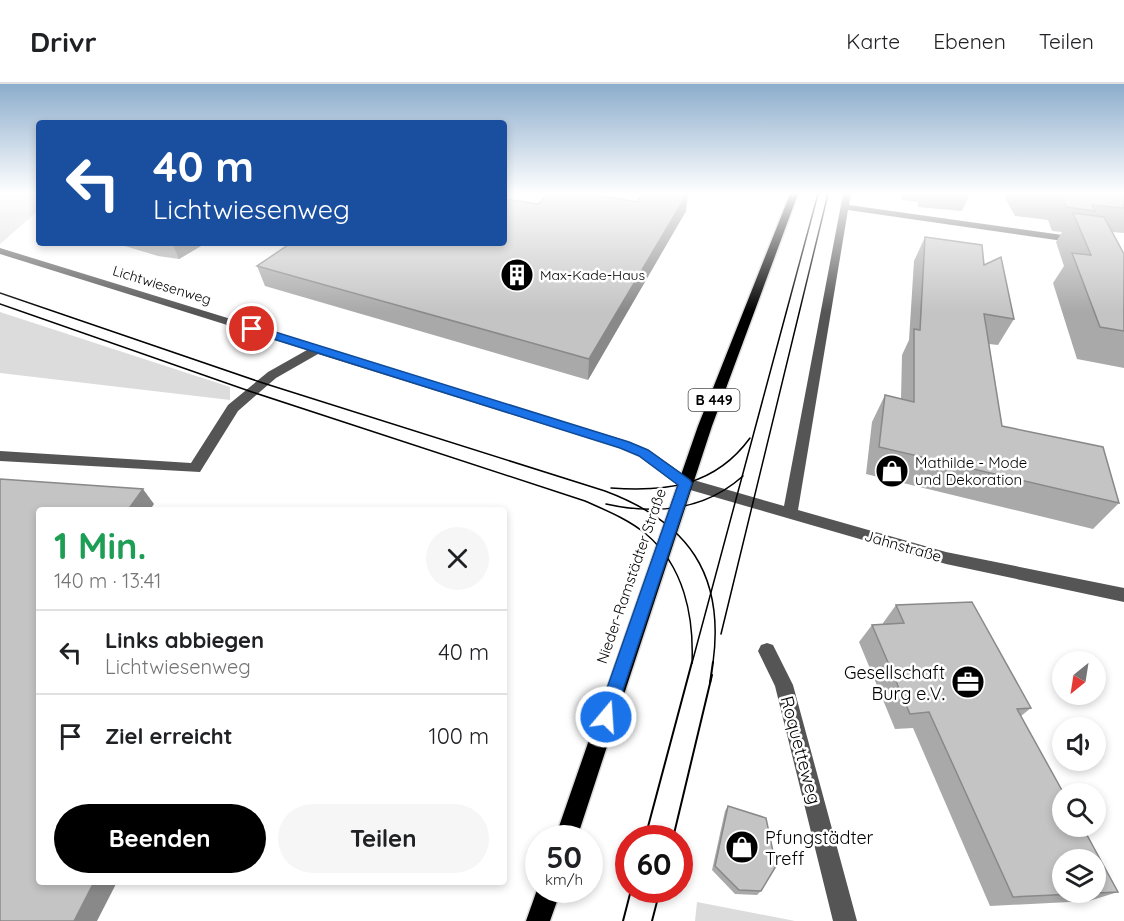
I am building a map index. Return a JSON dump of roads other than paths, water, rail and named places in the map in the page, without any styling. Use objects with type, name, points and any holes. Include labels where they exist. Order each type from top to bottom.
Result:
[{"type":"main road","name":"Nieder-Ramstädter Straße","points":[[570,825],[710,410],[779,233]]},
{"type":"main road","points":[[538,921],[544,903]]},
{"type":"street","points":[[790,514],[840,233]]},
{"type":"street","points":[[1037,233],[1090,242]]},
{"type":"street","name":"Lichtwiesenweg","points":[[0,251],[625,445],[644,453],[685,483]]},
{"type":"street","points":[[0,456],[195,468],[233,408],[272,375],[317,349]]},
{"type":"street","name":"Jahnstraße","points":[[685,483],[946,558],[1124,595]]},
{"type":"street","name":"Roquetteweg","points":[[767,651],[784,685],[845,921]]},
{"type":"tram line","points":[[742,477],[808,233]]},
{"type":"tram line","points":[[721,634],[819,233]]},
{"type":"tram line","points":[[0,293],[263,383],[605,491],[643,509]]},
{"type":"tram line","points":[[0,304],[252,392],[585,501],[616,515],[646,534],[670,561],[678,576],[691,628],[692,662]]},
{"type":"tram line","points":[[611,488],[670,487],[705,476],[721,467],[750,438]]},
{"type":"tram line","points":[[643,509],[679,507],[696,503],[728,488],[742,477]]},
{"type":"tram line","points":[[711,594],[742,477]]},
{"type":"tram line","points":[[606,504],[643,509]]},
{"type":"tram line","points":[[643,509],[659,518],[695,555],[711,594]]},
{"type":"tram line","points":[[692,662],[711,594]]},
{"type":"tram line","points":[[711,594],[715,631],[713,663]]},
{"type":"tram line","points":[[648,825],[692,662]]},
{"type":"tram line","points":[[710,683],[713,662]]},
{"type":"tram line","points":[[676,825],[712,675]]},
{"type":"tram line","points":[[623,921],[628,903]]},
{"type":"tram line","points":[[652,921],[657,903]]},
{"type":"place","name":"Max-Kade-Haus","points":[[517,275]]},
{"type":"place","name":"Mathilde - Mode und Dekoration","points":[[892,471]]},
{"type":"place","name":"Gesellschaft Burg e.V.","points":[[968,682]]},
{"type":"place","name":"Pfungstädter Treff","points":[[742,847]]}]
